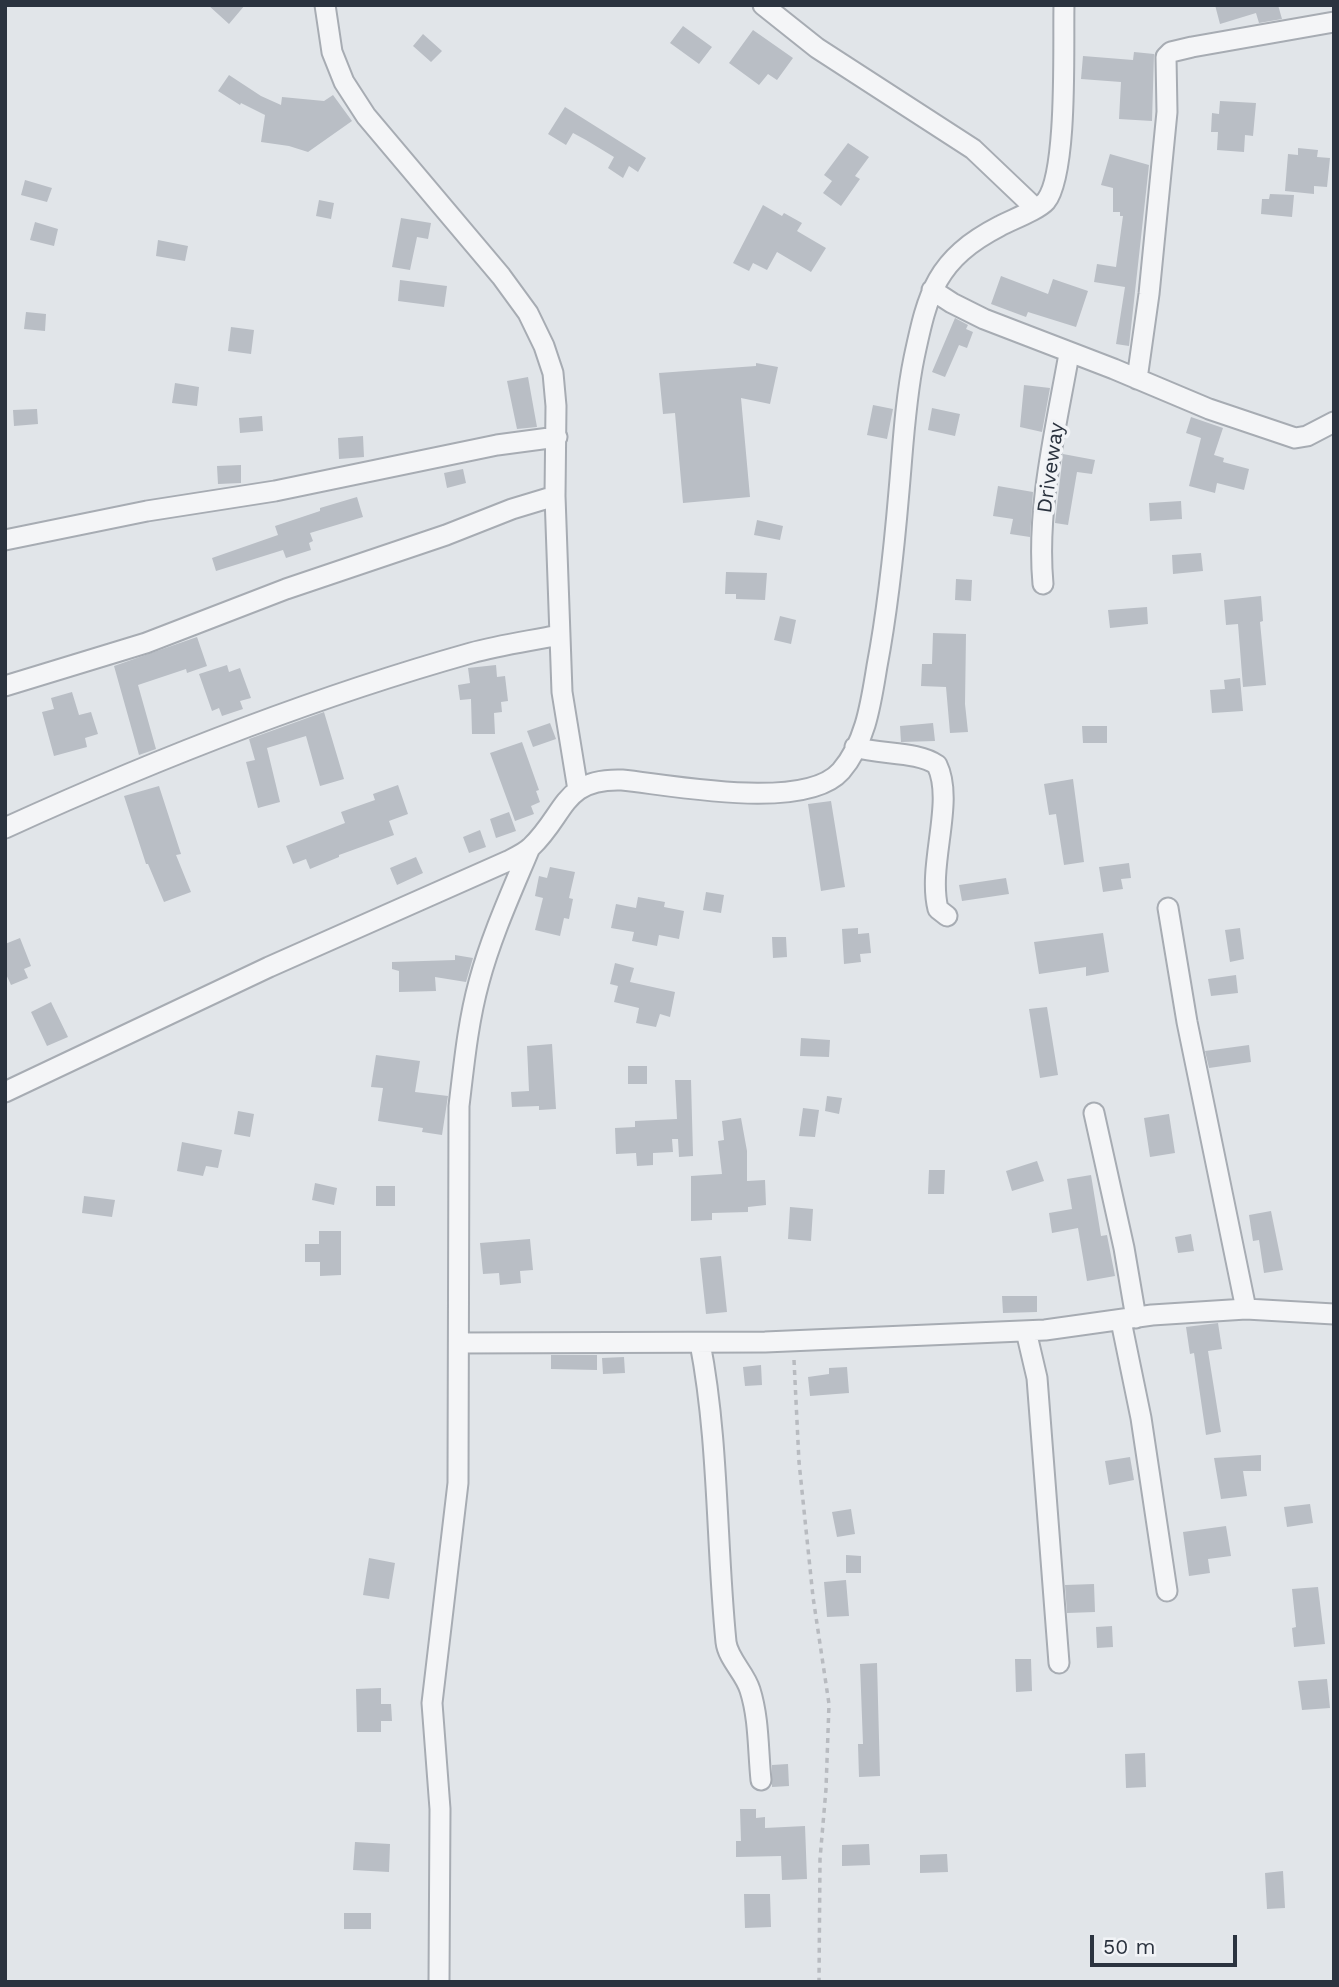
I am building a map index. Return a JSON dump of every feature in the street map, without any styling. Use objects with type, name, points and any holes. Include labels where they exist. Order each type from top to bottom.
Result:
[{"type":"street","points":[[325,5],[332,52],[344,82],[366,116],[528,313],[553,373],[562,692],[578,790]]},
{"type":"street","points":[[763,5],[817,48],[973,149],[1035,208]]},
{"type":"street","points":[[439,1982],[440,1809],[432,1703],[458,1483],[459,1105],[479,982],[503,911],[528,850],[563,803],[578,790],[608,780],[723,793],[800,789],[828,781],[840,771],[855,747],[869,713],[884,633],[907,409],[914,360],[932,290],[939,275],[957,255],[994,229],[1045,203],[1050,193],[1057,166],[1065,78],[1064,5]]},
{"type":"street","points":[[1138,379],[1167,112],[1166,57],[1171,52],[1192,47],[1334,22]]},
{"type":"street","points":[[932,290],[984,319],[1069,354],[1209,409],[1295,438],[1307,436],[1334,422]]},
{"type":"street","name":"Driveway","points":[[1043,584],[1040,554],[1050,459],[1069,354]]},
{"type":"street","points":[[5,540],[135,513],[275,491],[497,445],[556,437]]},
{"type":"street","points":[[5,687],[146,643],[286,589],[555,496]]},
{"type":"street","points":[[5,828],[105,782],[307,705],[473,652],[559,635]]},
{"type":"street","points":[[855,747],[882,754],[927,759],[937,765],[944,786],[935,891],[938,909],[947,916]]},
{"type":"street","points":[[5,1092],[269,967],[528,850]]},
{"type":"street","points":[[1168,908],[1187,1022],[1246,1309]]},
{"type":"street","points":[[1094,1114],[1124,1248],[1128,1320],[1167,1591]]},
{"type":"street","points":[[459,1343],[700,1343],[794,1340],[1026,1331],[1246,1309],[1334,1314]]},
{"type":"street","points":[[1026,1331],[1037,1378],[1059,1663]]},
{"type":"street","points":[[700,1343],[707,1377],[714,1455],[726,1646],[750,1689],[761,1780]]},
{"type":"path","points":[[794,1340],[793,1377],[799,1462],[813,1597],[829,1704],[820,1858],[819,1982]]},
{"type":"building","points":[[208,5],[245,5],[229,24]]},
{"type":"building","points":[[1215,5],[1278,5],[1282,19],[1259,23],[1256,13],[1220,24]]},
{"type":"building","points":[[683,26],[712,47],[699,64],[670,43]]},
{"type":"building","points":[[753,30],[793,58],[777,80],[768,74],[759,85],[729,63]]},
{"type":"building","points":[[423,34],[442,51],[431,62],[413,46]]},
{"type":"building","points":[[1134,52],[1154,54],[1152,121],[1119,119],[1121,82],[1081,79],[1083,56],[1133,60]]},
{"type":"building","points":[[229,75],[261,96],[281,105],[282,97],[324,101],[333,95],[352,121],[308,152],[261,142],[265,115],[241,103],[240,105],[218,91]]},
{"type":"building","points":[[1220,101],[1256,103],[1253,136],[1245,135],[1244,152],[1217,150],[1218,132],[1211,132],[1212,113],[1219,114]]},
{"type":"building","points":[[565,107],[646,158],[638,172],[629,166],[623,178],[608,168],[614,157],[586,140],[573,133],[566,145],[548,134]]},
{"type":"building","points":[[848,143],[869,157],[855,176],[860,179],[841,206],[823,193],[832,181],[824,175]]},
{"type":"building","points":[[1298,148],[1318,150],[1317,157],[1330,158],[1327,187],[1314,186],[1314,194],[1285,191],[1288,154],[1298,155]]},
{"type":"building","points":[[1110,154],[1149,165],[1129,346],[1116,344],[1125,287],[1094,282],[1097,264],[1116,267],[1123,216],[1120,216],[1120,212],[1113,212],[1113,188],[1101,185]]},
{"type":"building","points":[[25,180],[52,188],[47,202],[21,195]]},
{"type":"building","points":[[1270,194],[1294,195],[1292,217],[1261,214],[1262,199],[1269,199]]},
{"type":"building","points":[[319,200],[334,203],[331,219],[316,216]]},
{"type":"building","points":[[763,205],[802,223],[797,231],[826,248],[811,272],[777,252],[767,270],[753,263],[749,271],[733,263]]},
{"type":"building","points":[[401,218],[431,223],[428,239],[417,237],[410,270],[392,267]]},
{"type":"building","points":[[35,222],[58,229],[54,246],[30,240]]},
{"type":"building","points":[[158,240],[188,246],[185,261],[156,256]]},
{"type":"building","points":[[1001,276],[1048,294],[1053,279],[1088,291],[1076,327],[1028,312],[1026,317],[991,304]]},
{"type":"building","points":[[400,280],[447,286],[444,307],[398,301]]},
{"type":"building","points":[[26,312],[46,314],[45,331],[24,329]]},
{"type":"building","points":[[955,318],[968,325],[966,329],[973,332],[967,348],[959,345],[945,377],[932,372]]},
{"type":"building","points":[[231,327],[254,330],[251,354],[228,351]]},
{"type":"building","points":[[756,363],[778,367],[770,404],[741,398],[750,497],[683,503],[675,413],[663,414],[659,373],[756,366]]},
{"type":"building","points":[[528,377],[537,427],[517,429],[507,381]]},
{"type":"building","points":[[175,383],[199,387],[197,406],[172,403]]},
{"type":"building","points":[[1024,385],[1050,388],[1042,432],[1020,427]]},
{"type":"building","points":[[873,405],[893,409],[887,439],[867,435]]},
{"type":"building","points":[[932,408],[960,414],[955,436],[928,430]]},
{"type":"building","points":[[37,409],[38,424],[14,426],[13,410]]},
{"type":"building","points":[[262,416],[263,431],[240,433],[239,418]]},
{"type":"building","points":[[1191,417],[1223,428],[1214,455],[1224,458],[1223,462],[1249,469],[1244,490],[1217,483],[1215,493],[1189,486],[1201,438],[1186,433]]},
{"type":"building","points":[[363,436],[364,457],[339,459],[338,438]]},
{"type":"building","points":[[1063,454],[1095,460],[1092,474],[1077,472],[1068,525],[1055,523]]},
{"type":"building","points":[[241,465],[241,483],[218,484],[217,466]]},
{"type":"building","points":[[463,469],[466,483],[447,488],[444,473]]},
{"type":"building","points":[[998,486],[1033,492],[1030,537],[1010,534],[1013,519],[993,516]]},
{"type":"building","points":[[357,497],[363,517],[310,533],[313,541],[309,543],[311,550],[286,558],[283,550],[216,571],[212,558],[278,535],[275,526]]},
{"type":"building","points":[[1181,501],[1182,519],[1150,521],[1149,503]]},
{"type":"building","points":[[757,520],[783,526],[780,540],[754,535]]},
{"type":"building","points":[[1201,553],[1203,571],[1173,574],[1172,555]]},
{"type":"building","points":[[726,572],[767,573],[765,600],[736,599],[736,594],[725,594]]},
{"type":"building","points":[[956,579],[972,580],[971,601],[955,600]]},
{"type":"building","points":[[1261,596],[1263,621],[1260,622],[1266,685],[1243,687],[1238,624],[1226,625],[1224,600]]},
{"type":"building","points":[[1147,607],[1148,624],[1110,628],[1108,610]]},
{"type":"building","points":[[780,616],[796,620],[791,644],[774,640]]},
{"type":"building","points":[[933,633],[966,634],[965,704],[968,732],[950,733],[946,687],[921,686],[922,664],[932,664]]},
{"type":"building","points":[[197,637],[207,666],[187,673],[186,669],[138,685],[156,749],[139,755],[114,666]]},
{"type":"building","points":[[227,665],[229,672],[240,668],[251,698],[240,701],[243,709],[222,716],[219,708],[212,711],[199,674]]},
{"type":"building","points":[[496,665],[497,677],[505,676],[508,701],[501,702],[502,712],[494,713],[495,734],[472,734],[471,699],[460,700],[458,685],[470,683],[468,668]]},
{"type":"building","points":[[1240,678],[1243,711],[1212,713],[1210,690],[1225,689],[1224,680]]},
{"type":"building","points":[[72,692],[79,715],[91,712],[98,734],[85,738],[87,747],[54,756],[42,712],[54,709],[51,698]]},
{"type":"building","points":[[324,712],[344,779],[320,786],[306,736],[267,748],[280,802],[258,808],[246,762],[255,760],[249,739]]},
{"type":"building","points":[[550,723],[556,739],[533,747],[527,731]]},
{"type":"building","points":[[933,723],[935,741],[901,742],[900,726]]},
{"type":"building","points":[[1082,726],[1107,726],[1107,743],[1083,743]]},
{"type":"building","points":[[522,742],[539,790],[536,791],[540,802],[531,806],[534,814],[515,821],[490,753]]},
{"type":"building","points":[[1073,779],[1084,862],[1064,865],[1056,814],[1049,815],[1044,784]]},
{"type":"building","points":[[398,785],[408,814],[389,821],[394,835],[310,869],[306,859],[293,864],[286,846],[345,823],[341,812],[375,800],[373,794]]},
{"type":"building","points":[[159,786],[181,854],[176,855],[191,892],[164,902],[146,864],[124,796]]},
{"type":"building","points":[[831,801],[845,887],[821,891],[808,804]]},
{"type":"building","points":[[509,812],[516,831],[496,838],[490,819]]},
{"type":"building","points":[[480,830],[486,847],[469,853],[463,837]]},
{"type":"building","points":[[416,857],[423,873],[397,885],[390,868]]},
{"type":"building","points":[[1129,863],[1131,878],[1121,879],[1123,889],[1103,892],[1099,867]]},
{"type":"building","points":[[550,867],[575,872],[569,898],[573,899],[569,919],[564,918],[560,936],[535,930],[543,898],[535,896],[539,876],[547,878]]},
{"type":"building","points":[[1006,878],[1009,894],[962,901],[959,885]]},
{"type":"building","points":[[706,892],[724,895],[721,913],[703,910]]},
{"type":"building","points":[[638,897],[665,902],[664,907],[684,911],[679,939],[659,935],[657,946],[632,941],[634,932],[611,928],[616,904],[636,908]]},
{"type":"building","points":[[858,928],[858,934],[869,933],[871,953],[860,954],[861,962],[844,964],[842,929]]},
{"type":"building","points":[[1240,928],[1244,959],[1230,962],[1225,930]]},
{"type":"building","points":[[1103,933],[1109,972],[1086,976],[1086,967],[1039,974],[1034,942]]},
{"type":"building","points":[[772,937],[786,937],[787,957],[773,958]]},
{"type":"building","points":[[20,938],[31,966],[24,969],[28,978],[11,985],[5,972],[5,944]]},
{"type":"building","points":[[455,955],[473,958],[466,982],[435,977],[436,991],[399,992],[399,971],[392,969],[392,962],[455,960]]},
{"type":"building","points":[[615,963],[634,968],[630,982],[675,992],[670,1017],[660,1014],[656,1027],[636,1023],[639,1008],[614,1002],[618,986],[610,984]]},
{"type":"building","points":[[1236,975],[1238,993],[1211,996],[1208,979]]},
{"type":"building","points":[[51,1002],[68,1037],[47,1046],[31,1012]]},
{"type":"building","points":[[1047,1007],[1058,1075],[1040,1078],[1029,1009]]},
{"type":"building","points":[[801,1038],[830,1040],[829,1057],[800,1056]]},
{"type":"building","points":[[552,1044],[556,1109],[539,1110],[539,1106],[512,1107],[511,1092],[529,1091],[527,1046]]},
{"type":"building","points":[[1249,1045],[1251,1062],[1209,1068],[1205,1051]]},
{"type":"building","points":[[376,1055],[420,1061],[415,1092],[448,1096],[442,1135],[422,1132],[423,1128],[378,1121],[383,1088],[371,1087]]},
{"type":"building","points":[[628,1066],[647,1066],[647,1084],[628,1084]]},
{"type":"building","points":[[675,1080],[691,1080],[693,1156],[679,1157],[678,1139],[672,1139],[673,1152],[653,1153],[653,1165],[637,1166],[636,1153],[616,1154],[615,1128],[635,1127],[635,1121],[677,1119]]},
{"type":"building","points":[[827,1096],[842,1098],[839,1114],[825,1111]]},
{"type":"building","points":[[803,1108],[819,1110],[815,1137],[799,1136]]},
{"type":"building","points":[[238,1111],[254,1114],[250,1137],[234,1134]]},
{"type":"building","points":[[1169,1114],[1175,1153],[1150,1157],[1144,1118]]},
{"type":"building","points":[[741,1118],[747,1151],[747,1181],[765,1180],[766,1205],[748,1207],[748,1212],[712,1213],[712,1220],[691,1221],[691,1176],[722,1174],[718,1141],[724,1140],[722,1121]]},
{"type":"building","points":[[182,1142],[222,1150],[218,1168],[206,1166],[203,1176],[177,1171]]},
{"type":"building","points":[[1037,1161],[1044,1181],[1012,1191],[1006,1171]]},
{"type":"building","points":[[929,1170],[945,1170],[944,1194],[928,1194]]},
{"type":"building","points":[[1091,1175],[1101,1236],[1107,1235],[1115,1276],[1087,1281],[1078,1228],[1052,1233],[1049,1213],[1072,1209],[1067,1179]]},
{"type":"building","points":[[315,1183],[337,1188],[334,1205],[312,1200]]},
{"type":"building","points":[[376,1186],[395,1186],[395,1206],[376,1206]]},
{"type":"building","points":[[84,1196],[115,1200],[112,1217],[82,1213]]},
{"type":"building","points":[[790,1207],[813,1209],[811,1241],[788,1239]]},
{"type":"building","points":[[1271,1211],[1283,1270],[1264,1273],[1259,1240],[1253,1241],[1249,1215]]},
{"type":"building","points":[[319,1231],[341,1231],[341,1275],[320,1276],[320,1262],[305,1262],[305,1244],[319,1244]]},
{"type":"building","points":[[1191,1234],[1194,1251],[1178,1253],[1175,1237]]},
{"type":"building","points":[[530,1239],[533,1270],[520,1271],[521,1283],[500,1285],[499,1273],[483,1274],[480,1243]]},
{"type":"building","points":[[721,1256],[727,1312],[706,1314],[700,1258]]},
{"type":"building","points":[[1002,1296],[1037,1296],[1037,1312],[1003,1313]]},
{"type":"building","points":[[1218,1323],[1222,1349],[1208,1351],[1221,1432],[1206,1435],[1194,1353],[1190,1354],[1186,1327]]},
{"type":"building","points":[[551,1355],[597,1355],[597,1370],[551,1369]]},
{"type":"building","points":[[624,1357],[625,1373],[603,1374],[602,1358]]},
{"type":"building","points":[[761,1365],[762,1385],[745,1386],[743,1367]]},
{"type":"building","points":[[847,1367],[849,1393],[810,1396],[808,1377],[829,1374],[829,1368]]},
{"type":"building","points":[[1261,1455],[1261,1471],[1243,1471],[1247,1496],[1221,1499],[1214,1458]]},
{"type":"building","points":[[1130,1457],[1134,1480],[1109,1485],[1105,1461]]},
{"type":"building","points":[[1310,1504],[1313,1523],[1287,1527],[1284,1507]]},
{"type":"building","points":[[851,1509],[855,1534],[837,1537],[832,1512]]},
{"type":"building","points":[[1226,1526],[1231,1556],[1208,1559],[1210,1573],[1189,1576],[1183,1532]]},
{"type":"building","points":[[846,1555],[861,1556],[861,1573],[846,1573]]},
{"type":"building","points":[[369,1558],[395,1563],[389,1599],[363,1595]]},
{"type":"building","points":[[846,1580],[849,1616],[827,1617],[824,1582]]},
{"type":"building","points":[[1094,1584],[1095,1612],[1067,1613],[1065,1585]]},
{"type":"building","points":[[1318,1587],[1325,1644],[1294,1647],[1292,1628],[1296,1627],[1292,1589]]},
{"type":"building","points":[[1112,1626],[1113,1647],[1097,1648],[1096,1627]]},
{"type":"building","points":[[1015,1659],[1031,1659],[1032,1691],[1016,1692]]},
{"type":"building","points":[[877,1663],[880,1776],[859,1777],[858,1744],[863,1744],[860,1664]]},
{"type":"building","points":[[1327,1679],[1330,1708],[1302,1710],[1298,1681]]},
{"type":"building","points":[[381,1688],[381,1704],[391,1704],[392,1721],[381,1721],[381,1732],[357,1732],[356,1689]]},
{"type":"building","points":[[1145,1753],[1146,1787],[1126,1788],[1125,1754]]},
{"type":"building","points":[[788,1764],[789,1786],[772,1787],[772,1765]]},
{"type":"building","points":[[740,1809],[756,1809],[756,1818],[765,1817],[765,1828],[805,1826],[807,1879],[782,1880],[781,1856],[736,1857],[736,1841],[741,1841]]},
{"type":"building","points":[[355,1842],[390,1844],[389,1872],[353,1870]]},
{"type":"building","points":[[869,1844],[870,1865],[842,1866],[842,1845]]},
{"type":"building","points":[[947,1854],[948,1872],[920,1873],[920,1855]]},
{"type":"building","points":[[1283,1871],[1285,1908],[1267,1909],[1265,1873]]},
{"type":"building","points":[[744,1894],[770,1894],[771,1927],[745,1928]]},
{"type":"building","points":[[344,1913],[371,1913],[371,1929],[344,1929]]}]
